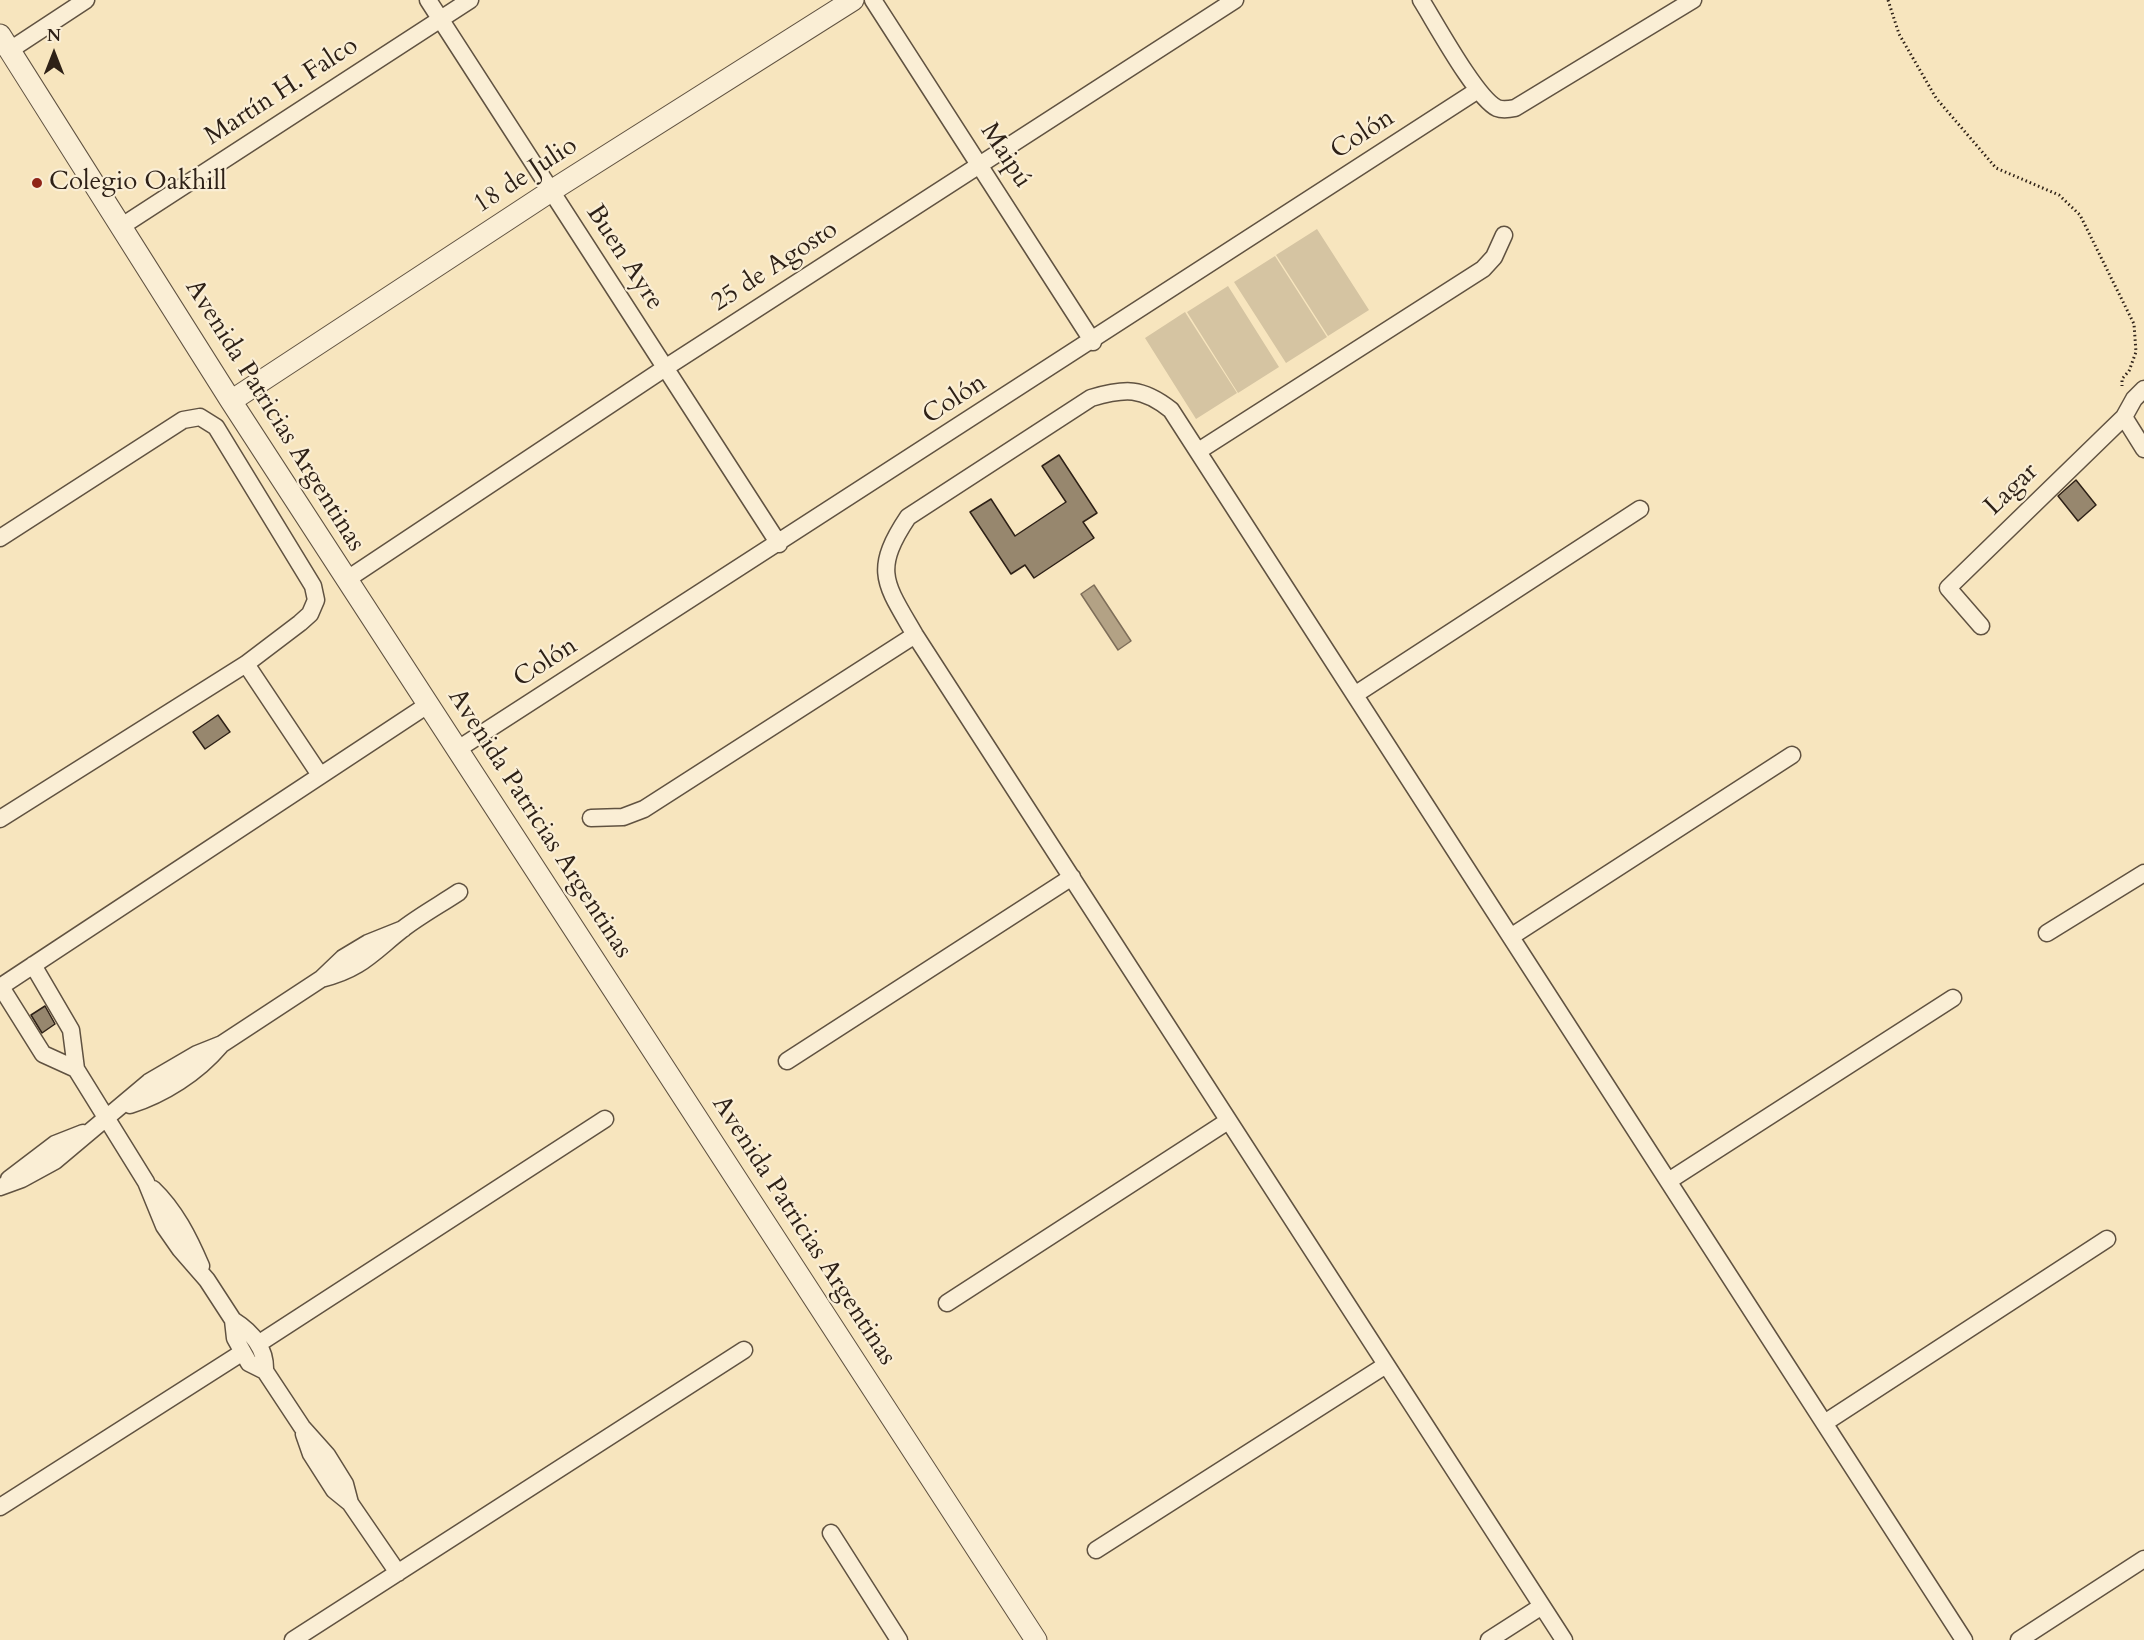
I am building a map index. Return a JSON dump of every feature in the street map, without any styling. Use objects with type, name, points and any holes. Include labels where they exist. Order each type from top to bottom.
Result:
[{"type":"street","points":[[5,42],[86,0]]},
{"type":"street","name":"Buen Ayre","points":[[428,0],[779,544]]},
{"type":"street","name":"Martín H. Falco","points":[[122,226],[470,0]]},
{"type":"street","name":"18 de Julio","points":[[231,401],[551,191],[853,0]]},
{"type":"street","name":"Maipú","points":[[873,0],[1093,342]]},
{"type":"street","name":"25 de Agosto","points":[[346,580],[665,368],[1235,0]]},
{"type":"street","points":[[1421,0],[1478,90],[1496,108],[1515,108],[1688,1]]},
{"type":"street","name":"Avenida Patricias Argentinas","points":[[5,42],[346,580],[429,704],[1036,1640]]},
{"type":"street","name":"Colón","points":[[458,749],[1093,342],[1478,90]]},
{"type":"street","points":[[1200,450],[1483,269],[1494,257],[1504,235]]},
{"type":"street","name":"Lagar","points":[[1982,626],[1948,588],[2124,417],[2134,399],[2144,389]]},
{"type":"street","points":[[1564,1640],[888,590],[884,564],[891,542],[908,518],[1091,398],[1114,391],[1135,391],[1156,398],[1171,410],[1200,450],[1964,1640]]},
{"type":"street","points":[[0,538],[183,420],[200,417],[210,421],[216,427],[314,586],[316,600],[310,614],[246,664],[0,819]]},
{"type":"street","points":[[2124,417],[2144,449]]},
{"type":"street","points":[[1356,694],[1640,509]]},
{"type":"street","points":[[591,818],[622,817],[644,809],[915,635]]},
{"type":"street","points":[[246,664],[320,775]]},
{"type":"street","points":[[76,1069],[43,1054],[1,987],[429,704]]},
{"type":"street","points":[[1512,936],[1792,755]]},
{"type":"street","points":[[2047,933],[2144,873]]},
{"type":"street","points":[[787,1061],[1072,877]]},
{"type":"street","points":[[0,1186],[31,1160],[55,1144],[89,1130],[121,1108],[159,1093],[197,1070],[222,1044],[321,980],[341,975],[359,965],[403,929],[459,892]]},
{"type":"street","points":[[33,965],[71,1030],[76,1069],[146,1182],[171,1209],[207,1280],[233,1320],[249,1330],[251,1348]]},
{"type":"street","points":[[1670,1180],[1953,998]]},
{"type":"street","points":[[0,1507],[605,1119]]},
{"type":"street","points":[[947,1303],[1228,1121]]},
{"type":"street","points":[[1826,1422],[2107,1239]]},
{"type":"street","points":[[251,1348],[266,1356],[266,1371],[302,1427],[311,1454],[334,1490],[350,1503],[398,1573]]},
{"type":"street","points":[[293,1640],[744,1350]]},
{"type":"street","points":[[1096,1550],[1386,1365]]},
{"type":"street","points":[[831,1533],[899,1640]]},
{"type":"street","points":[[2019,1640],[2144,1559]]},
{"type":"street","points":[[1489,1640],[1542,1606]]},
{"type":"path","points":[[1888,0],[1899,34],[1936,98],[1996,168],[2059,195],[2080,215],[2134,324],[2136,352],[2129,371],[2122,379]]},
{"type":"shaded area","points":[[1317,229],[1369,310],[1328,336],[1276,255]]},
{"type":"shaded area","points":[[1275,256],[1327,337],[1286,363],[1234,282]]},
{"type":"shaded area","points":[[1228,286],[1279,367],[1238,393],[1187,312]]},
{"type":"shaded area","points":[[1185,312],[1237,393],[1196,419],[1145,338]]},
{"type":"shaded area","points":[[1094,585],[1131,641],[1118,650],[1081,594]]},
{"type":"building","points":[[1059,455],[1097,513],[1083,522],[1094,538],[1034,578],[1025,565],[1011,574],[970,512],[991,499],[1015,536],[1066,502],[1042,466]]},
{"type":"building","points":[[2076,480],[2096,505],[2078,521],[2058,496]]},
{"type":"building","points":[[218,715],[230,732],[205,749],[193,732]]},
{"type":"building","points":[[45,1006],[55,1024],[42,1033],[31,1015]]},
{"type":"place","name":"Colegio Oakhill","points":[[37,183]]}]
